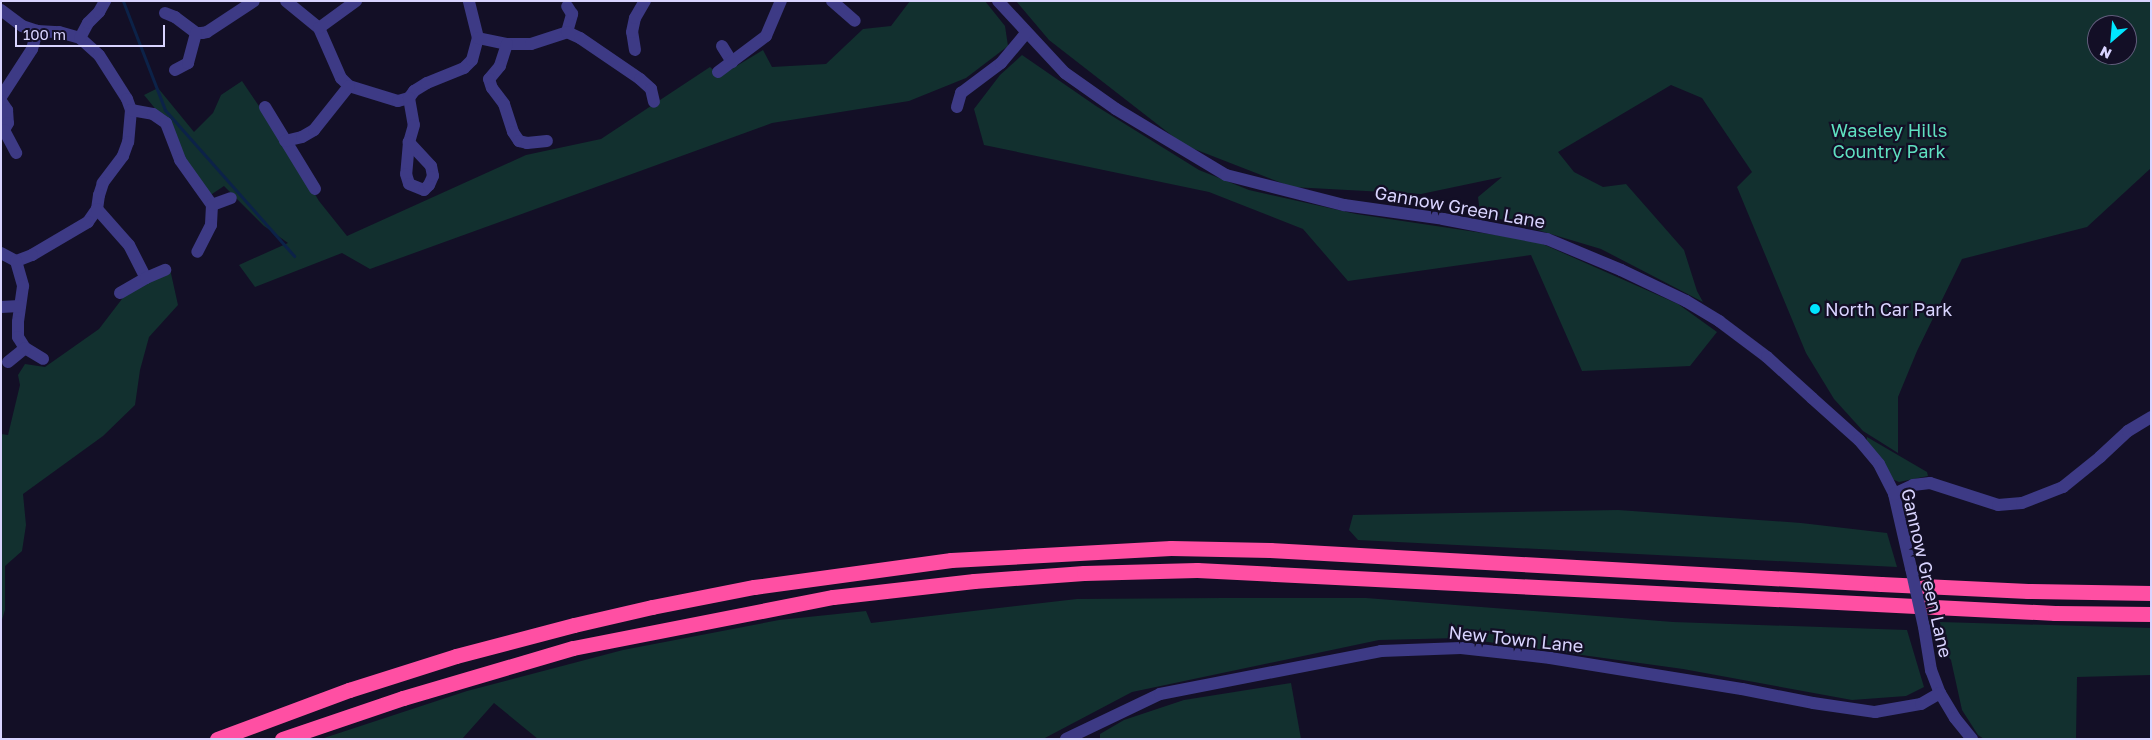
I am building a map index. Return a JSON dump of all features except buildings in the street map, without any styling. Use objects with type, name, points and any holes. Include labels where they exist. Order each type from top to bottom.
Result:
[{"type":"highway","points":[[217,739],[349,690],[456,656],[652,606],[754,587],[952,560],[1171,548],[1270,550],[1910,586],[2028,591],[2151,593]]},
{"type":"highway","points":[[282,739],[402,698],[573,648],[833,598],[974,582],[1084,573],[1207,570],[2055,613],[2151,614]]},
{"type":"street","points":[[80,38],[88,22],[105,1]]},
{"type":"street","points":[[286,1],[319,28],[341,78],[349,86],[398,101],[408,98],[414,91],[427,83],[464,68],[472,60],[478,38],[468,1]]},
{"type":"street","points":[[319,28],[356,1]]},
{"type":"street","points":[[635,50],[632,32],[635,18],[645,1]]},
{"type":"street","points":[[718,72],[766,36],[780,1]]},
{"type":"street","points":[[832,1],[855,21]]},
{"type":"street","name":"Gannow Green Lane","points":[[998,1],[1064,73],[1116,109],[1226,175],[1344,205],[1443,219],[1547,239],[1621,270],[1686,301],[1720,321],[1767,357],[1859,440],[1879,464],[1894,494],[1924,627],[1931,670],[1940,693],[1955,718],[1972,739]]},
{"type":"street","points":[[165,13],[175,17],[196,33],[207,32],[248,2]]},
{"type":"street","points":[[567,6],[572,14],[567,32]]},
{"type":"street","points":[[1,10],[22,26],[37,31],[59,32],[80,38],[99,55],[127,99],[131,110],[128,142],[124,156],[103,184],[97,209],[88,222],[32,255],[16,261]]},
{"type":"street","points":[[1,97],[32,49],[37,31]]},
{"type":"street","points":[[478,38],[506,44],[531,44],[567,32],[580,38],[640,79],[650,89],[654,102]]},
{"type":"street","points":[[176,70],[188,63],[196,33]]},
{"type":"street","points":[[957,107],[961,93],[1000,63],[1026,33]]},
{"type":"street","points":[[506,44],[500,66],[489,80],[492,88],[504,104],[513,132],[519,141],[527,143],[547,141]]},
{"type":"street","points":[[722,46],[732,62]]},
{"type":"street","points":[[285,141],[302,137],[314,130],[349,86]]},
{"type":"street","points":[[408,98],[414,126],[409,142]]},
{"type":"street","points":[[1,101],[7,110],[8,123],[3,130],[16,153]]},
{"type":"street","points":[[265,107],[315,189]]},
{"type":"street","points":[[131,110],[153,114],[166,123],[180,160],[212,205],[211,225],[197,252]]},
{"type":"street","points":[[212,205],[231,198]]},
{"type":"street","points":[[97,209],[129,244],[146,278]]},
{"type":"street","points":[[1,253],[16,261],[23,286],[18,337],[25,348],[44,358]]},
{"type":"street","points":[[120,293],[146,278],[165,270]]},
{"type":"street","points":[[1,307],[20,306]]},
{"type":"street","points":[[8,362],[25,348]]},
{"type":"street","points":[[1894,494],[1913,485],[1930,483],[1990,503],[2022,504],[2063,487],[2100,458],[2128,431],[2151,417]]},
{"type":"street","name":"New Town Lane","points":[[1066,739],[1160,694],[1381,651],[1461,648],[1550,658],[1874,712],[1921,704],[1940,693]]},
{"type":"green space","points":[[910,1],[985,1],[1005,26],[1008,46],[966,78],[909,101],[772,123],[370,269],[342,253],[255,287],[239,265],[288,243],[264,226],[224,186],[209,196],[183,157],[167,123],[144,95],[158,88],[194,132],[213,113],[221,95],[242,81],[288,149],[319,201],[347,236],[526,155],[601,139],[710,67],[720,76],[763,50],[772,67],[826,64],[863,29],[891,26]]},
{"type":"green space","name":"Waseley Hills Country Park","points":[[1016,1],[2151,1],[2151,168],[2087,227],[1962,259],[1917,351],[1898,397],[1898,453],[1863,431],[1834,399],[1806,353],[1737,187],[1752,172],[1702,98],[1671,85],[1558,152],[1574,172],[1603,187],[1626,184],[1684,250],[1697,291],[1703,302],[1601,249],[1480,213],[1478,197],[1502,177],[1421,194],[1292,187],[1184,145],[1049,40]]},
{"type":"green space","points":[[1022,55],[1096,106],[1199,170],[1249,190],[1356,214],[1536,241],[1678,304],[1717,332],[1690,366],[1582,371],[1531,255],[1348,281],[1303,229],[1209,192],[984,145],[974,109],[1000,75]]},
{"type":"green space","points":[[170,269],[178,305],[149,337],[140,370],[135,405],[103,436],[23,494],[26,525],[22,551],[5,566],[5,610],[1,623],[1,434],[8,435],[20,385],[18,375],[25,364],[45,367],[99,329],[125,295]]},
{"type":"green space","points":[[1867,437],[1927,472],[1928,476],[1899,482],[1892,479],[1866,445]]},
{"type":"green space","points":[[1618,510],[1801,523],[1887,533],[1897,567],[1358,540],[1349,530],[1353,515]]},
{"type":"green space","points":[[1366,598],[1673,622],[1907,630],[1924,687],[1906,696],[1852,700],[1683,669],[1459,638],[1379,640],[1132,692],[1043,739],[538,739],[494,703],[462,739],[321,739],[467,691],[623,650],[779,620],[866,611],[871,623],[1077,599]]},
{"type":"green space","points":[[1940,622],[2151,628],[2151,675],[2077,677],[2076,739],[1984,739],[1978,735],[1962,710],[1951,660],[1946,654]]},
{"type":"green space","points":[[1291,683],[1301,739],[1100,739],[1100,734],[1124,720],[1184,700]]},
{"type":"waterway","points":[[123,1],[165,110],[294,256]]},
{"type":"place","name":"North Car Park","points":[[1815,309]]}]
